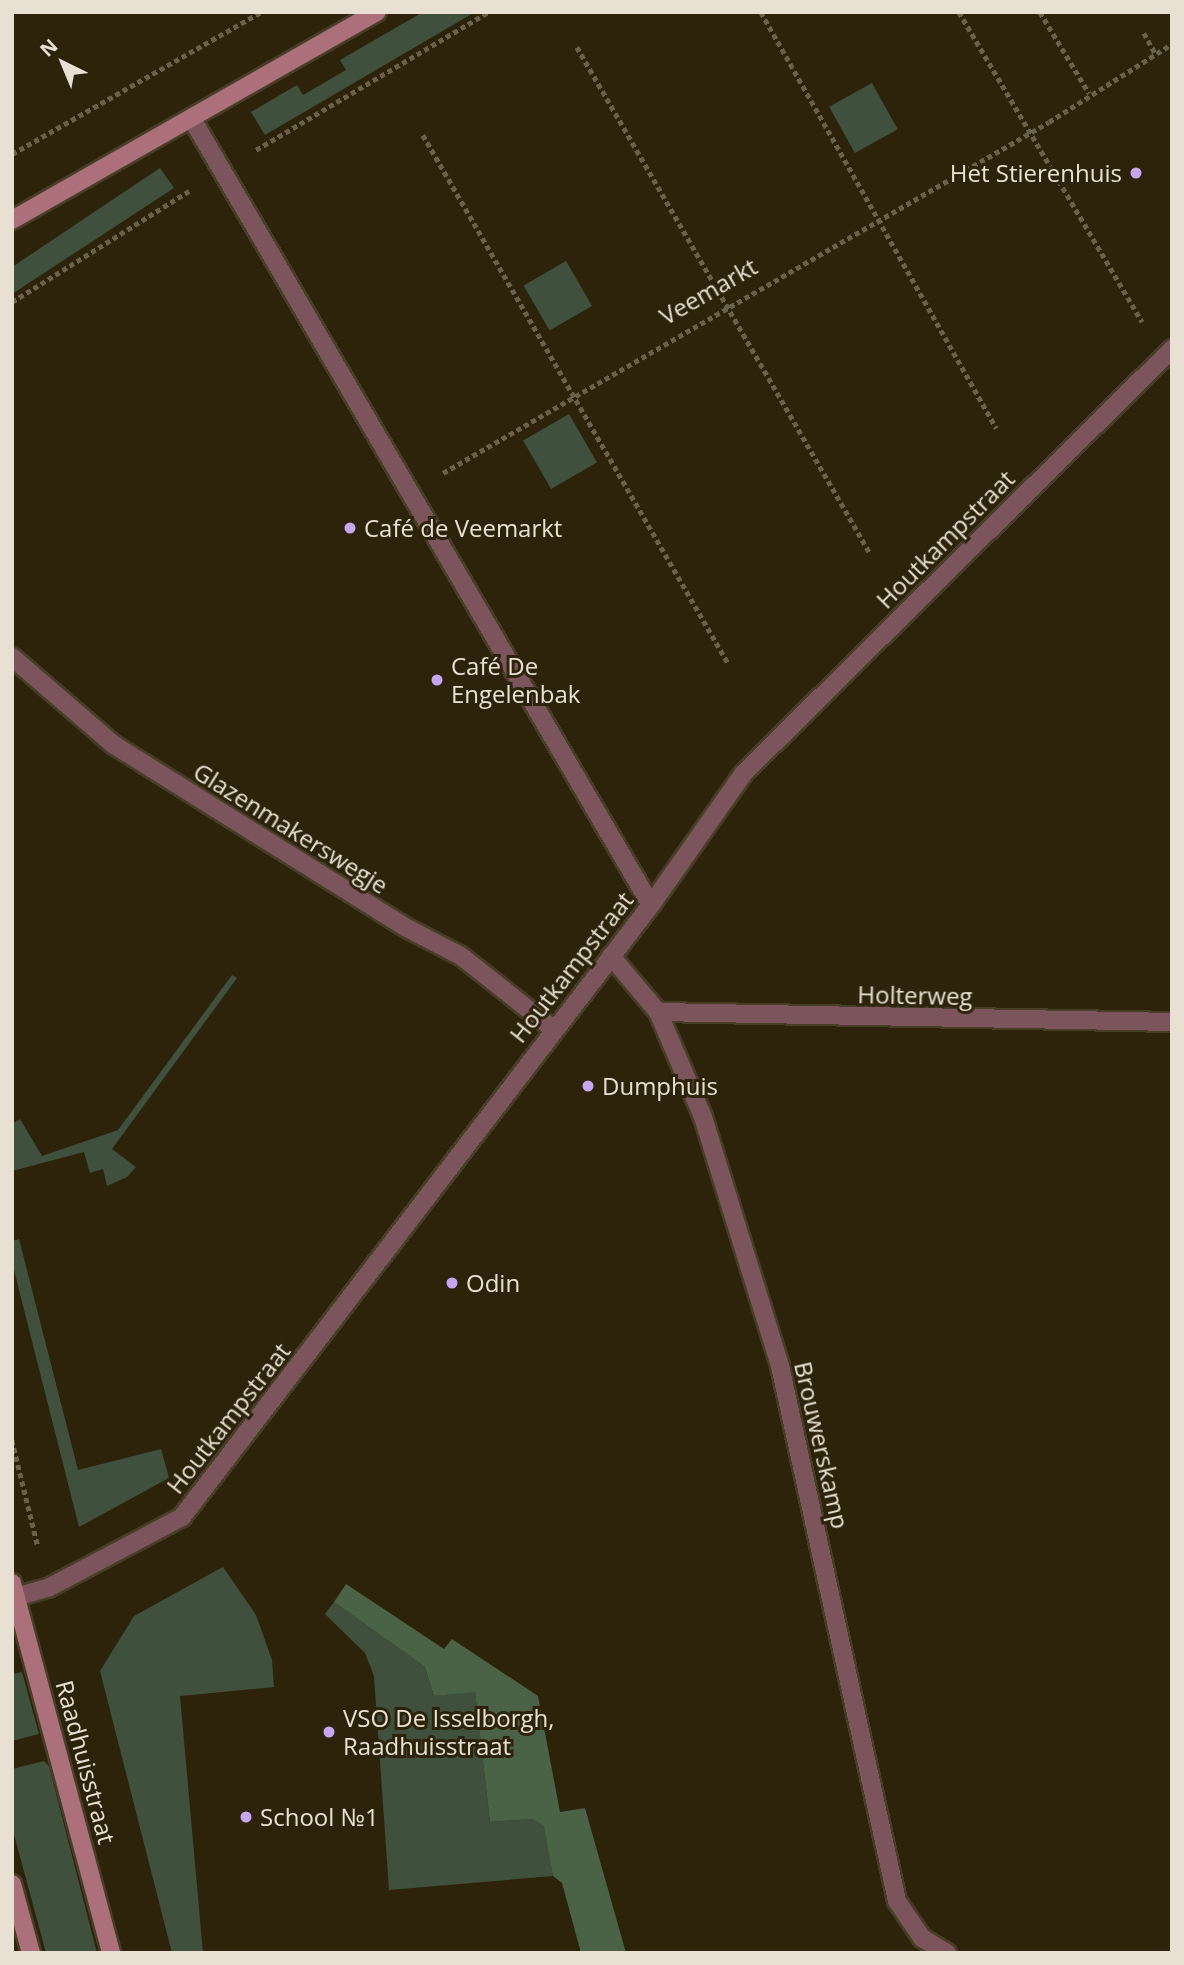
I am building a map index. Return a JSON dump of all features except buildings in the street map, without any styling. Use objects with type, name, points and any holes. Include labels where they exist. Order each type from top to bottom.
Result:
[{"type":"main road","points":[[12,220],[377,12]]},
{"type":"main road","name":"Raadhuisstraat","points":[[14,1593],[111,1953]]},
{"type":"main road","points":[[12,1884],[31,1953]]},
{"type":"street","points":[[192,119],[651,905]]},
{"type":"street","name":"Houtkampstraat","points":[[14,1593],[48,1588],[182,1517],[552,1028],[651,905],[743,774],[1168,353]]},
{"type":"street","name":"Glazenmakerswegje","points":[[12,657],[114,745],[405,928],[461,956],[552,1028]]},
{"type":"street","name":"Brouwerskamp","points":[[611,956],[658,1012],[703,1116],[780,1366],[897,1901],[922,1938],[947,1953]]},
{"type":"street","name":"Holterweg","points":[[658,1012],[1172,1022]]},
{"type":"path","points":[[12,154],[261,12]]},
{"type":"path","points":[[761,12],[996,428]]},
{"type":"path","points":[[959,12],[1030,132],[1168,353]]},
{"type":"path","points":[[1040,12],[1089,93]]},
{"type":"path","points":[[1144,33],[1155,53]]},
{"type":"path","name":"Veemarkt","points":[[410,492],[1030,132],[1089,93],[1171,45]]},
{"type":"path","points":[[577,47],[870,553]]},
{"type":"path","points":[[423,135],[727,663]]},
{"type":"green space","points":[[423,12],[475,12],[265,135],[251,112],[297,85],[303,95],[346,70],[340,60]]},
{"type":"green space","points":[[872,83],[898,129],[855,153],[829,107]]},
{"type":"green space","points":[[160,168],[174,188],[12,294],[12,267]]},
{"type":"green space","points":[[566,261],[592,306],[550,331],[524,286]]},
{"type":"green space","points":[[569,414],[597,462],[551,489],[523,440]]},
{"type":"green space","points":[[232,975],[237,978],[112,1149],[136,1167],[127,1177],[107,1186],[103,1169],[90,1173],[84,1152],[12,1171],[12,1124],[20,1119],[42,1156],[118,1130]]},
{"type":"green space","points":[[19,1239],[78,1470],[161,1449],[169,1478],[79,1527],[12,1262],[12,1241]]},
{"type":"green space","points":[[223,1567],[256,1615],[272,1660],[274,1687],[180,1696],[203,1953],[172,1953],[100,1671],[134,1616]]},
{"type":"green space","points":[[346,1584],[444,1649],[452,1639],[538,1696],[560,1812],[585,1808],[626,1953],[581,1953],[562,1883],[553,1876],[544,1826],[533,1819],[490,1822],[475,1692],[434,1696],[425,1667],[334,1602]]},
{"type":"green space","points":[[334,1602],[425,1667],[434,1696],[475,1691],[490,1822],[533,1819],[545,1826],[553,1876],[389,1890],[374,1676],[365,1653],[325,1614]]},
{"type":"green space","points":[[22,1672],[39,1734],[12,1741],[12,1674]]},
{"type":"green space","points":[[44,1761],[49,1766],[97,1953],[46,1953],[12,1827],[12,1769]]},
{"type":"place","name":"Het Stierenhuis","points":[[1136,173]]},
{"type":"place","name":"Café de Veemarkt","points":[[350,528]]},
{"type":"place","name":"Café De Engelenbak","points":[[437,680]]},
{"type":"place","name":"Dumphuis","points":[[588,1086]]},
{"type":"place","name":"Odin","points":[[452,1283]]},
{"type":"place","name":"VSO De Isselborgh, Raadhuisstraat","points":[[329,1732]]},
{"type":"place","name":"School №1","points":[[246,1817]]}]
